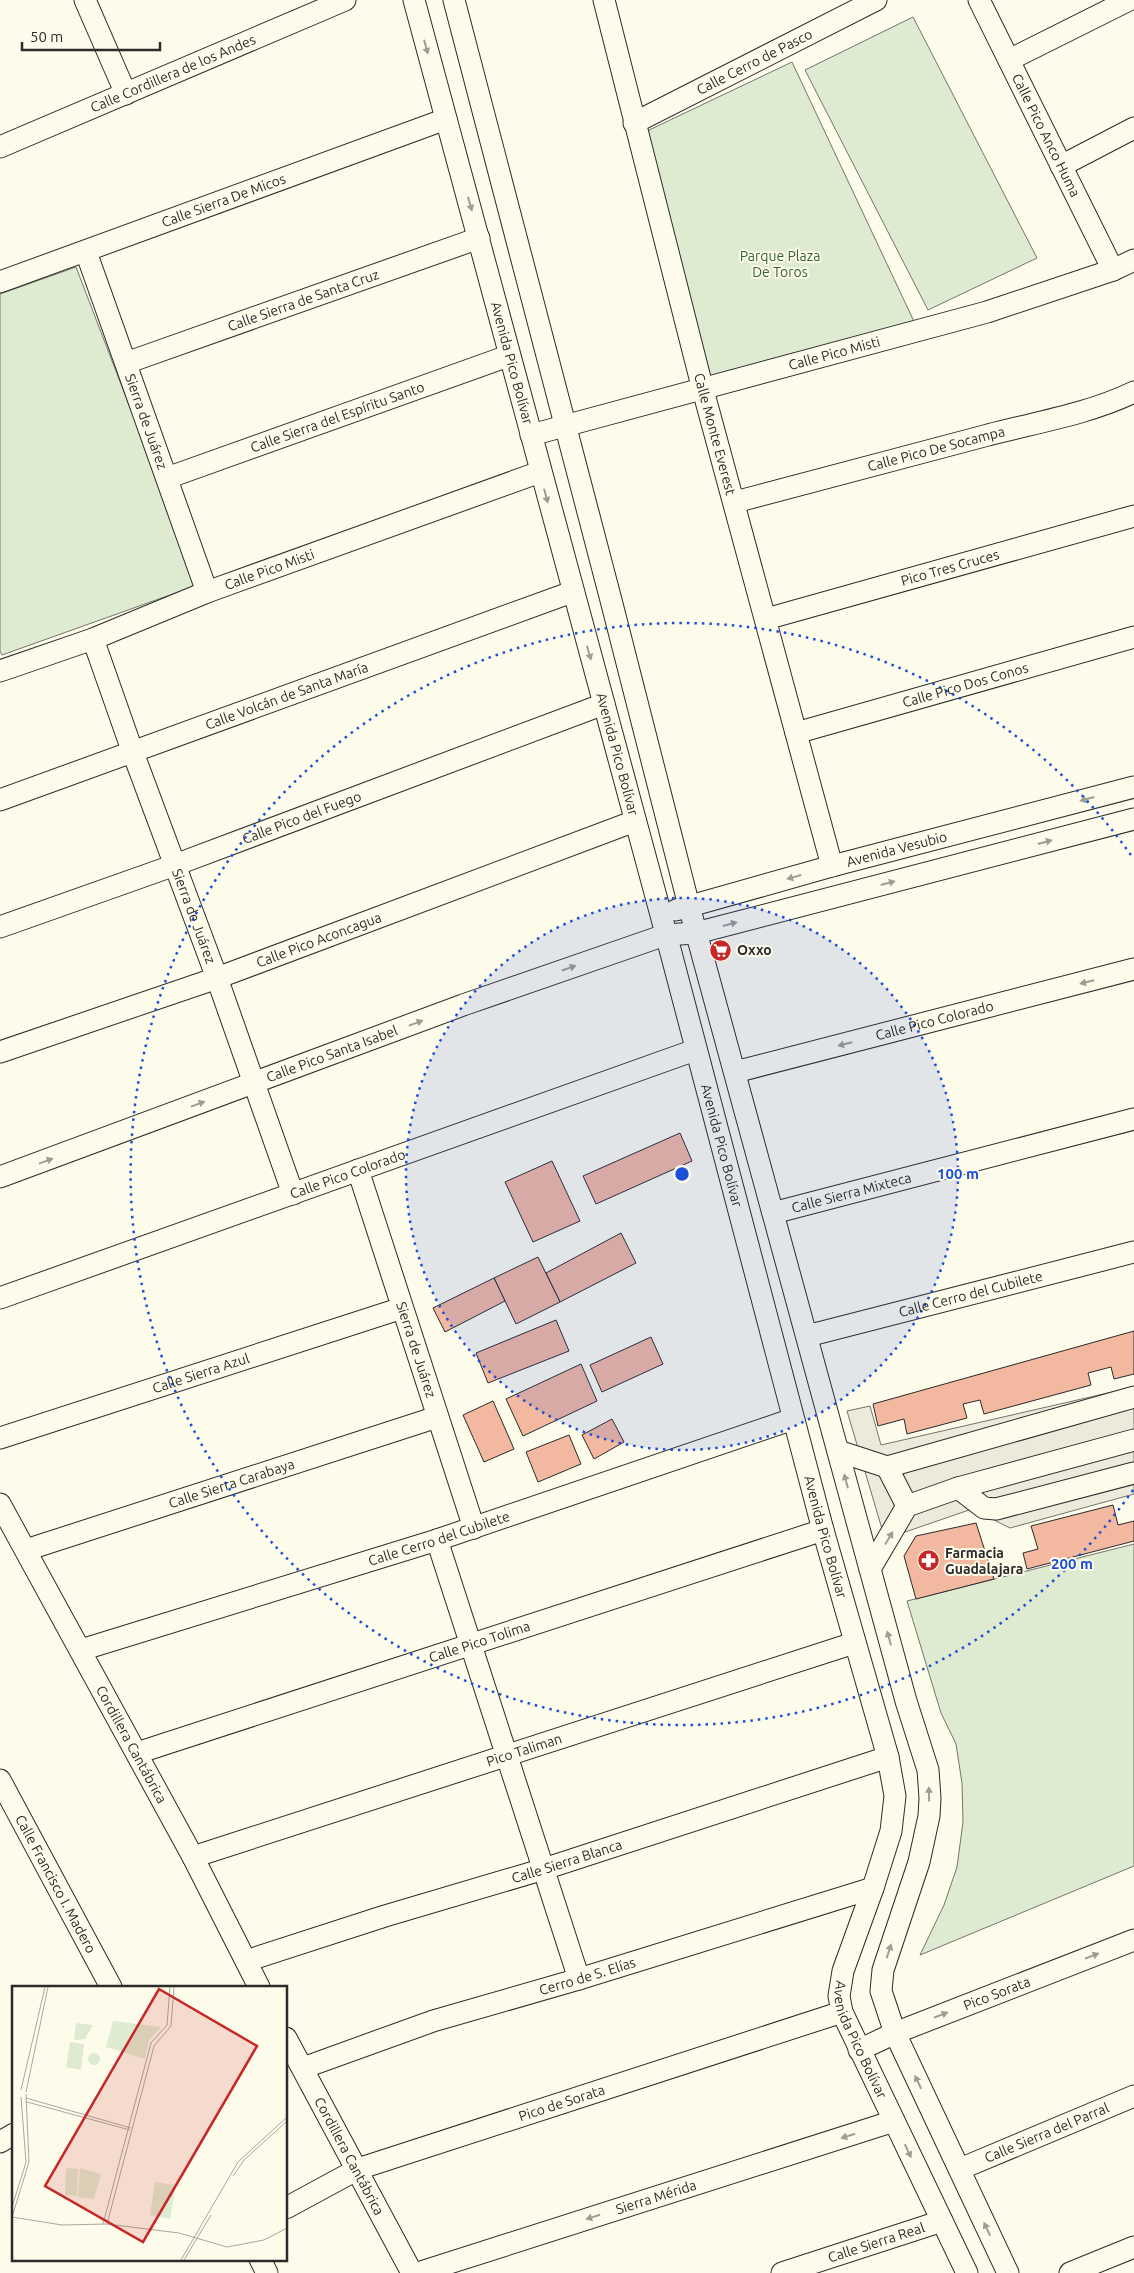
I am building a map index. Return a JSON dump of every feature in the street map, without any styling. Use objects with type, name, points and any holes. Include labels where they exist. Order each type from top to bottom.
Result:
[{"type":"street","points":[[85,0],[126,94]]},
{"type":"street","name":"Calle Cordillera de los Andes","points":[[0,146],[345,0]]},
{"type":"street","name":"Avenida Pico Bolívar","points":[[414,0],[479,238],[508,356],[663,925],[793,1420],[854,1643],[888,1757],[895,1796],[894,1812],[886,1852],[841,1978],[839,1996],[842,2012],[967,2273]]},
{"type":"street","points":[[454,0],[696,933],[906,1701],[924,1757],[929,1783],[929,1816],[919,1862],[883,1970],[881,1992],[895,2033],[1008,2273]]},
{"type":"street","name":"Calle Cerro de Pasco","points":[[634,122],[876,0]]},
{"type":"street","name":"Calle Pico Anco Huma","points":[[979,0],[1113,270]]},
{"type":"street","points":[[1009,60],[1129,0]]},
{"type":"street","name":"Calle Monte Everest","points":[[608,2],[634,122],[703,390],[735,502],[832,866]]},
{"type":"street","name":"Calle Sierra De Micos","points":[[0,282],[446,119]]},
{"type":"street","points":[[1061,166],[1134,128]]},
{"type":"street","name":"Calle Sierra de Santa Cruz","points":[[126,364],[479,238]]},
{"type":"street","name":"Sierra de Juárez","points":[[86,252],[207,592]]},
{"type":"street","name":"Calle Pico Misti","points":[[531,436],[987,312],[1113,270],[1134,260]]},
{"type":"street","name":"Calle Sierra del Espíritu Santo","points":[[167,478],[508,356]]},
{"type":"street","name":"Calle Pico De Socampa","points":[[735,502],[991,434],[1068,416],[1095,408],[1134,392]]},
{"type":"street","name":"Calle Pico Misti","points":[[0,671],[92,639],[207,592],[540,472]]},
{"type":"street","name":"Pico Tres Cruces","points":[[766,619],[1134,516]]},
{"type":"street","name":"Calle Volcán de Santa María","points":[[0,800],[132,750],[572,592]]},
{"type":"street","name":"Calle Pico Dos Conos","points":[[796,733],[1134,636]]},
{"type":"street","name":"Sierra de Juárez","points":[[92,639],[217,978],[293,1194]]},
{"type":"street","name":"Calle Pico del Fuego","points":[[0,926],[175,865],[604,704]]},
{"type":"street","name":"Avenida Vesubio","points":[[663,925],[689,906],[832,866],[1134,787]]},
{"type":"street","points":[[663,925],[696,933],[1134,819]]},
{"type":"street","name":"Calle Pico Aconcagua","points":[[0,1052],[217,978],[635,821]]},
{"type":"street","name":"Calle Pico Santa Isabel","points":[[0,1177],[463,1005],[663,925]]},
{"type":"street","name":"Calle Pico Colorado","points":[[735,1072],[1134,969]]},
{"type":"street","name":"Calle Pico Colorado","points":[[0,1298],[695,1050]]},
{"type":"street","name":"Calle Sierra Mixteca","points":[[772,1213],[1134,1119]]},
{"type":"street","name":"Sierra de Juárez","points":[[358,1170],[474,1528]]},
{"type":"street","name":"Calle Cerro del Cubilete","points":[[807,1336],[1134,1252]]},
{"type":"street","name":"Calle Sierra Azul","points":[[0,1438],[402,1308]]},
{"type":"street","points":[[838,1451],[887,1467],[1134,1397]]},
{"type":"street","name":"Calle Sierra Carabaya","points":[[26,1550],[438,1417]]},
{"type":"street","name":"Calle Cerro del Cubilete","points":[[81,1650],[437,1540],[793,1420]]},
{"type":"street","points":[[870,1569],[907,1506],[958,1488],[1134,1440]]},
{"type":"street","points":[[887,1467],[907,1506]]},
{"type":"street","points":[[958,1488],[984,1508],[996,1509],[1134,1472]]},
{"type":"street","name":"Cordillera Cantábrica","points":[[0,1504],[137,1754],[258,1986]]},
{"type":"street","name":"Calle Pico Tolima","points":[[137,1754],[823,1530]]},
{"type":"street","points":[[437,1540],[579,1979]]},
{"type":"street","name":"Pico Taliman","points":[[192,1857],[854,1643]]},
{"type":"street","name":"Calle Sierra Blanca","points":[[246,1961],[385,1916],[544,1869],[888,1757]]},
{"type":"street","name":"Calle Francisco I. Madero","points":[[0,1780],[110,1986]]},
{"type":"street","name":"Cerro de S. Elías","points":[[302,2068],[432,2021],[579,1979],[874,1888]]},
{"type":"street","name":"Pico Sorata","points":[[859,2050],[895,2033],[1134,1940]]},
{"type":"street","name":"Pico de Sorata","points":[[288,2207],[358,2169],[842,2012]]},
{"type":"street","name":"Cordillera Cantábrica","points":[[288,2042],[358,2169],[412,2273]]},
{"type":"street","name":"Calle Sierra del Parral","points":[[960,2169],[1134,2096]]},
{"type":"street","name":"Sierra Mérida","points":[[418,2273],[894,2121]]},
{"type":"street","points":[[0,2142],[12,2135]]},
{"type":"street","name":"Calle Sierra Real","points":[[782,2273],[942,2222]]},
{"type":"street","points":[[1070,2273],[1134,2247]]},
{"type":"street","points":[[260,2260],[267,2273]]},
{"type":"green space","points":[[913,17],[1037,258],[928,310],[805,70]]},
{"type":"green space","name":"Parque Plaza De Toros","points":[[792,62],[918,330],[711,383],[647,131]]},
{"type":"green space","points":[[76,267],[198,585],[2,655],[0,651],[0,294]]},
{"type":"green space","points":[[1134,1544],[1134,1866],[920,1955],[944,1905],[957,1867],[963,1822],[962,1783],[956,1744],[941,1713],[907,1601]]},
{"type":"shaded area","points":[[1134,1387],[1134,1494],[1010,1528],[972,1509],[885,1539],[847,1411],[870,1406],[881,1445]]},
{"type":"building","points":[[680,1133],[692,1161],[596,1204],[583,1176]]},
{"type":"building","points":[[552,1161],[580,1221],[533,1242],[505,1182]]},
{"type":"building","points":[[621,1233],[636,1263],[560,1302],[546,1273]]},
{"type":"building","points":[[538,1257],[560,1302],[516,1324],[494,1278]]},
{"type":"building","points":[[494,1278],[505,1301],[445,1332],[433,1308]]},
{"type":"building","points":[[556,1320],[569,1351],[488,1383],[476,1353]]},
{"type":"building","points":[[1134,1331],[1134,1374],[1114,1379],[1111,1367],[1088,1373],[1091,1385],[984,1414],[980,1400],[963,1404],[967,1418],[907,1434],[904,1419],[878,1426],[873,1404]]},
{"type":"building","points":[[651,1337],[663,1364],[602,1392],[590,1365]]},
{"type":"building","points":[[581,1364],[597,1401],[523,1436],[506,1399]]},
{"type":"building","points":[[493,1401],[514,1449],[484,1462],[463,1415]]},
{"type":"building","points":[[612,1419],[624,1442],[594,1459],[582,1435]]},
{"type":"building","points":[[569,1435],[581,1464],[538,1482],[526,1452]]},
{"type":"building","points":[[1113,1505],[1118,1525],[1134,1521],[1134,1541],[1027,1569],[1023,1553],[1038,1549],[1031,1526]]},
{"type":"building","points":[[976,1523],[994,1579],[916,1599],[904,1556],[916,1536]]},
{"type":"place","name":"Oxxo","points":[[721,950]]},
{"type":"place","name":"Farmacia Guadalajara","points":[[929,1561]]}]
